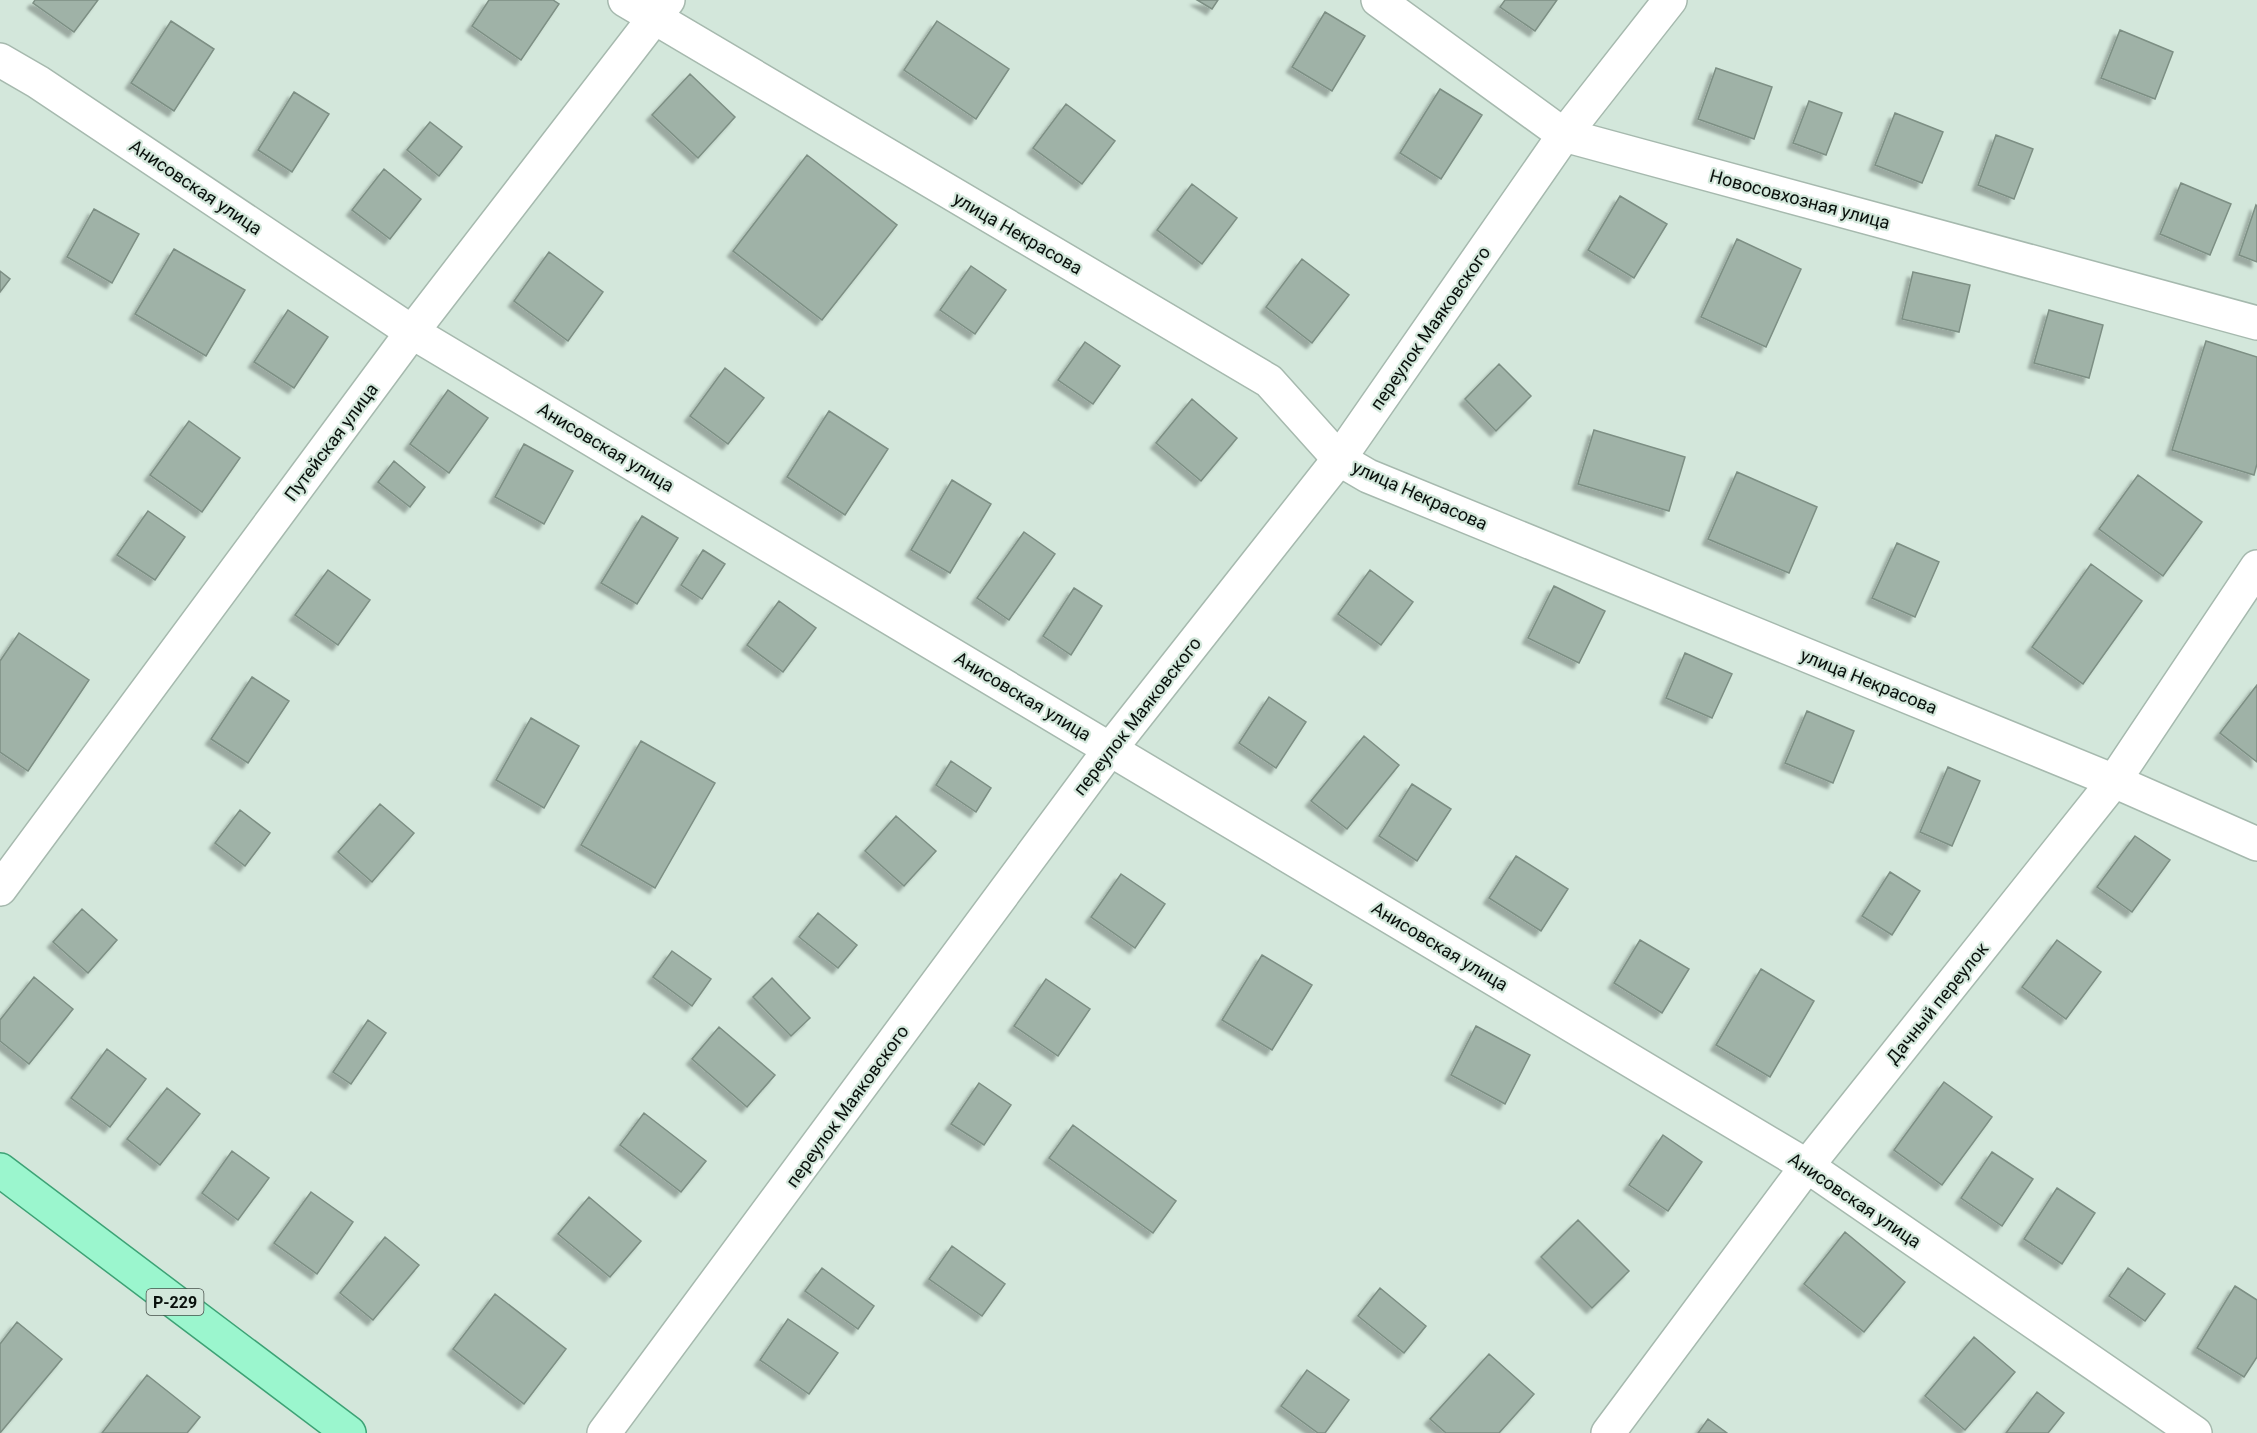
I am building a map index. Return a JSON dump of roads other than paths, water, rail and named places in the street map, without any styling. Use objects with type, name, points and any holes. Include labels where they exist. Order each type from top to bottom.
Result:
[{"type":"main road","name":"Р-229","points":[[0,1170],[349,1433]]},
{"type":"street","name":"улица Некрасова","points":[[625,0],[661,9],[1269,381],[1339,459],[1368,476],[2114,781],[2257,844]]},
{"type":"street","name":"Новосовхозная улица","points":[[1378,0],[1564,135],[2257,323]]},
{"type":"street","name":"переулок Маяковского","points":[[604,1433],[1111,748],[1339,459],[1564,135],[1670,0]]},
{"type":"street","name":"Путейская улица","points":[[0,888],[412,332],[661,9]]},
{"type":"street","name":"Анисовская улица","points":[[0,60],[38,82],[412,332],[1807,1166],[2195,1433]]},
{"type":"street","name":"Дачный переулок","points":[[1608,1433],[1807,1166],[2114,781],[2257,567]]}]
